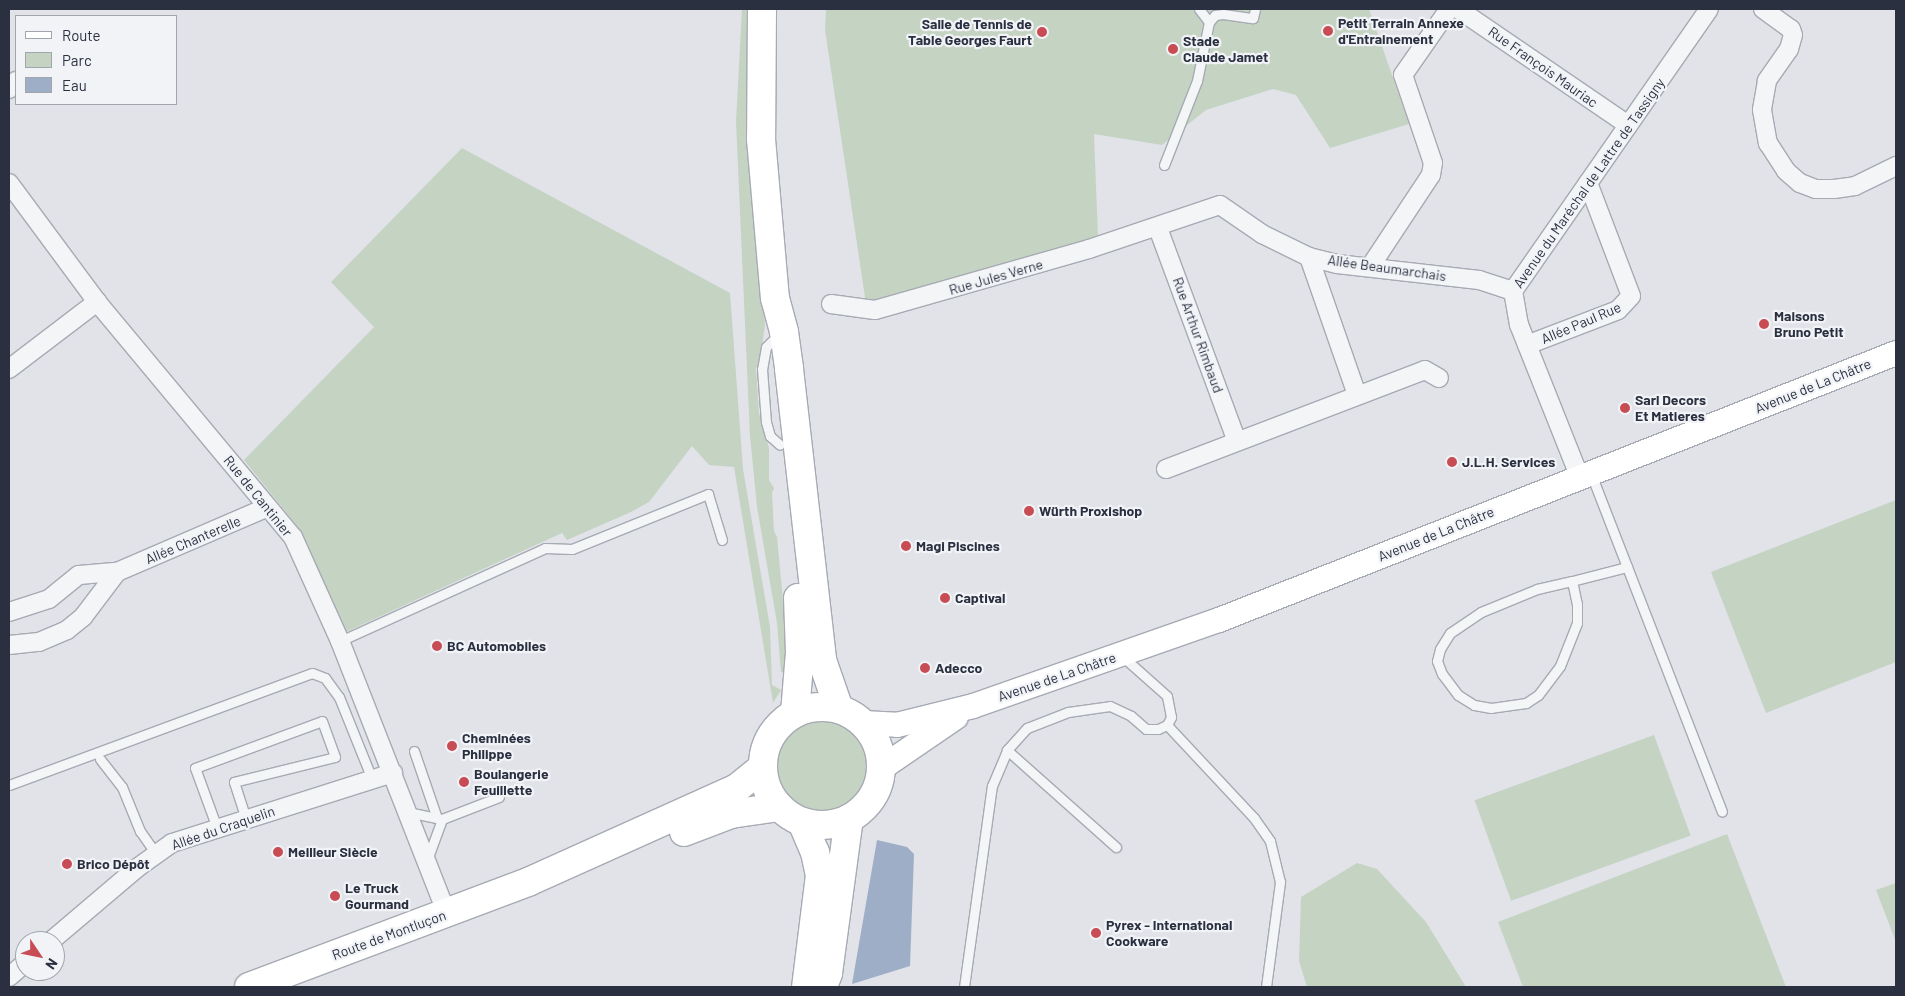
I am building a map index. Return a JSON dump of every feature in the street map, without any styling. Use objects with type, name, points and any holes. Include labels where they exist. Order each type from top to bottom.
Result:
[{"type":"main road","points":[[762,9],[760,102],[775,298],[772,341],[780,445],[800,631],[795,713]]},
{"type":"main road","points":[[775,298],[784,332],[789,369],[822,660],[839,709]]},
{"type":"main road","name":"Avenue de La Châtre","points":[[863,723],[898,725],[973,706],[1228,616],[1896,353]]},
{"type":"main road","name":"Avenue de La Châtre","points":[[880,769],[973,706]]},
{"type":"main road","points":[[813,708],[839,709],[863,723],[875,740],[880,769],[870,799],[849,818],[829,825],[802,822],[779,807],[766,786],[762,768],[768,741],[776,728],[795,713],[813,708]]},
{"type":"main road","name":"Route de Montluçon","points":[[249,987],[528,882],[738,788],[762,768]]},
{"type":"main road","name":"Route de Montluçon","points":[[528,882],[568,876],[731,814],[779,807]]},
{"type":"main road","points":[[823,987],[828,973],[849,818]]},
{"type":"main road","points":[[802,822],[815,852],[820,874],[806,987]]},
{"type":"street","points":[[1370,267],[1431,175],[1433,163],[1403,76],[1449,9]]},
{"type":"street","name":"Rue François Mauriac","points":[[1458,9],[1628,125]]},
{"type":"street","name":"Avenue du Maréchal de Lattre de Tassigny","points":[[1586,476],[1519,325],[1513,291],[1709,9]]},
{"type":"street","points":[[1763,9],[1791,29],[1793,35],[1789,49],[1767,81],[1762,110],[1768,143],[1786,171],[1800,183],[1816,189],[1834,189],[1855,186],[1896,166]]},
{"type":"street","name":"Rue de Cantinier","points":[[9,183],[97,302],[293,537],[340,641],[394,772],[447,914]]},
{"type":"street","name":"Allée Paul Rue","points":[[1527,345],[1618,310],[1631,296],[1588,183]]},
{"type":"street","name":"Allée Beaumarchais","points":[[1158,228],[1220,206],[1262,234],[1309,257],[1370,267],[1479,280],[1513,291]]},
{"type":"street","name":"Rue Jules Verne","points":[[831,304],[875,310],[966,286],[1158,228]]},
{"type":"street","name":"Rue Arthur Rimbaud","points":[[1158,228],[1237,441]]},
{"type":"street","points":[[1309,257],[1358,395]]},
{"type":"street","points":[[9,369],[97,302]]},
{"type":"street","points":[[1166,469],[1425,370],[1439,378]]},
{"type":"street","name":"Allée Chanterelle","points":[[9,612],[49,599],[79,575],[117,572],[268,508]]},
{"type":"street","name":"Allée Chanterelle","points":[[9,645],[39,642],[67,630],[83,616],[117,572]]},
{"type":"street","name":"Allée du Craquelin","points":[[63,931],[172,843],[394,772]]},
{"type":"lane","points":[[1199,9],[1209,22]]},
{"type":"lane","points":[[1164,165],[1197,81],[1209,22],[1215,15],[1223,14],[1253,18],[1255,9]]},
{"type":"lane","points":[[1586,476],[1627,567],[1722,811]]},
{"type":"lane","points":[[340,641],[545,548],[572,550],[708,494],[722,540]]},
{"type":"lane","points":[[1572,581],[1577,604],[1576,623],[1560,666],[1538,695],[1517,705],[1491,708],[1474,705],[1458,694],[1442,674],[1437,661],[1440,649],[1450,634],[1481,612],[1537,590],[1572,581],[1627,567]]},
{"type":"lane","points":[[964,987],[992,786],[1007,750],[1027,728],[1068,712],[1110,706],[1131,716],[1146,729],[1158,729],[1167,725],[1171,717],[1167,696],[1120,654]]},
{"type":"lane","points":[[9,785],[89,757],[101,755],[316,673],[329,682],[339,697],[372,779]]},
{"type":"lane","points":[[217,828],[195,768],[322,720],[335,757],[234,782],[246,819]]},
{"type":"lane","points":[[1167,725],[1254,818],[1270,840],[1280,882],[1266,987]]},
{"type":"lane","points":[[414,750],[440,819],[427,861]]},
{"type":"lane","points":[[1007,750],[1116,847]]},
{"type":"lane","points":[[101,755],[122,787],[140,831],[156,854]]},
{"type":"lane","points":[[408,812],[440,819],[499,798]]},
{"type":"green space","points":[[742,9],[753,9],[758,242],[765,324],[760,362],[756,368],[759,413],[769,448],[769,480],[774,488],[772,493],[774,531],[777,537],[790,674],[781,672],[777,623],[757,507],[750,436],[736,122]]},
{"type":"green space","points":[[826,9],[1369,9],[1409,124],[1330,148],[1296,95],[1273,89],[1206,110],[1162,145],[1094,134],[1098,237],[866,304],[825,30]]},
{"type":"green space","points":[[462,148],[730,293],[743,469],[770,627],[772,685],[781,690],[773,703],[734,467],[709,465],[692,446],[649,502],[631,512],[567,540],[562,533],[346,632],[298,527],[244,460],[374,327],[331,282]]},
{"type":"green space","points":[[1896,500],[1896,662],[1766,713],[1711,572]]},
{"type":"green space","points":[[822,707],[844,712],[864,724],[876,744],[881,766],[876,788],[864,808],[844,820],[822,825],[800,820],[780,808],[768,788],[763,766],[768,744],[780,724],[800,712]]},
{"type":"green space","points":[[1654,735],[1691,836],[1511,901],[1475,800]]},
{"type":"green space","points":[[1727,834],[1786,987],[1523,987],[1498,922]]},
{"type":"green space","points":[[1357,863],[1377,869],[1426,922],[1466,987],[1307,987],[1299,961],[1301,897]]},
{"type":"green space","points":[[1896,883],[1896,942],[1876,890]]},
{"type":"water","points":[[877,840],[907,847],[914,854],[910,966],[852,984]]},
{"type":"place","name":"Petit Terrain Annexe d'Entrainement","points":[[1328,31]]},
{"type":"place","name":"Salle de Tennis de Table Georges Faurt","points":[[1042,32]]},
{"type":"place","name":"Stade Claude Jamet","points":[[1173,49]]},
{"type":"place","name":"Maisons Bruno Petit","points":[[1764,324]]},
{"type":"place","name":"Sarl Decors Et Matieres","points":[[1625,408]]},
{"type":"place","name":"J.L.H. Services","points":[[1452,462]]},
{"type":"place","name":"Würth Proxishop","points":[[1029,511]]},
{"type":"place","name":"Magi Piscines","points":[[906,546]]},
{"type":"place","name":"Captival","points":[[945,598]]},
{"type":"place","name":"BC Automobiles","points":[[437,646]]},
{"type":"place","name":"Adecco","points":[[925,668]]},
{"type":"place","name":"Cheminées Philippe","points":[[452,746]]},
{"type":"place","name":"Boulangerie Feuillette","points":[[464,782]]},
{"type":"place","name":"Meilleur Siècle","points":[[278,852]]},
{"type":"place","name":"Brico Dépôt","points":[[67,864]]},
{"type":"place","name":"Le Truck Gourmand","points":[[335,896]]},
{"type":"place","name":"Pyrex - International Cookware","points":[[1096,933]]}]
